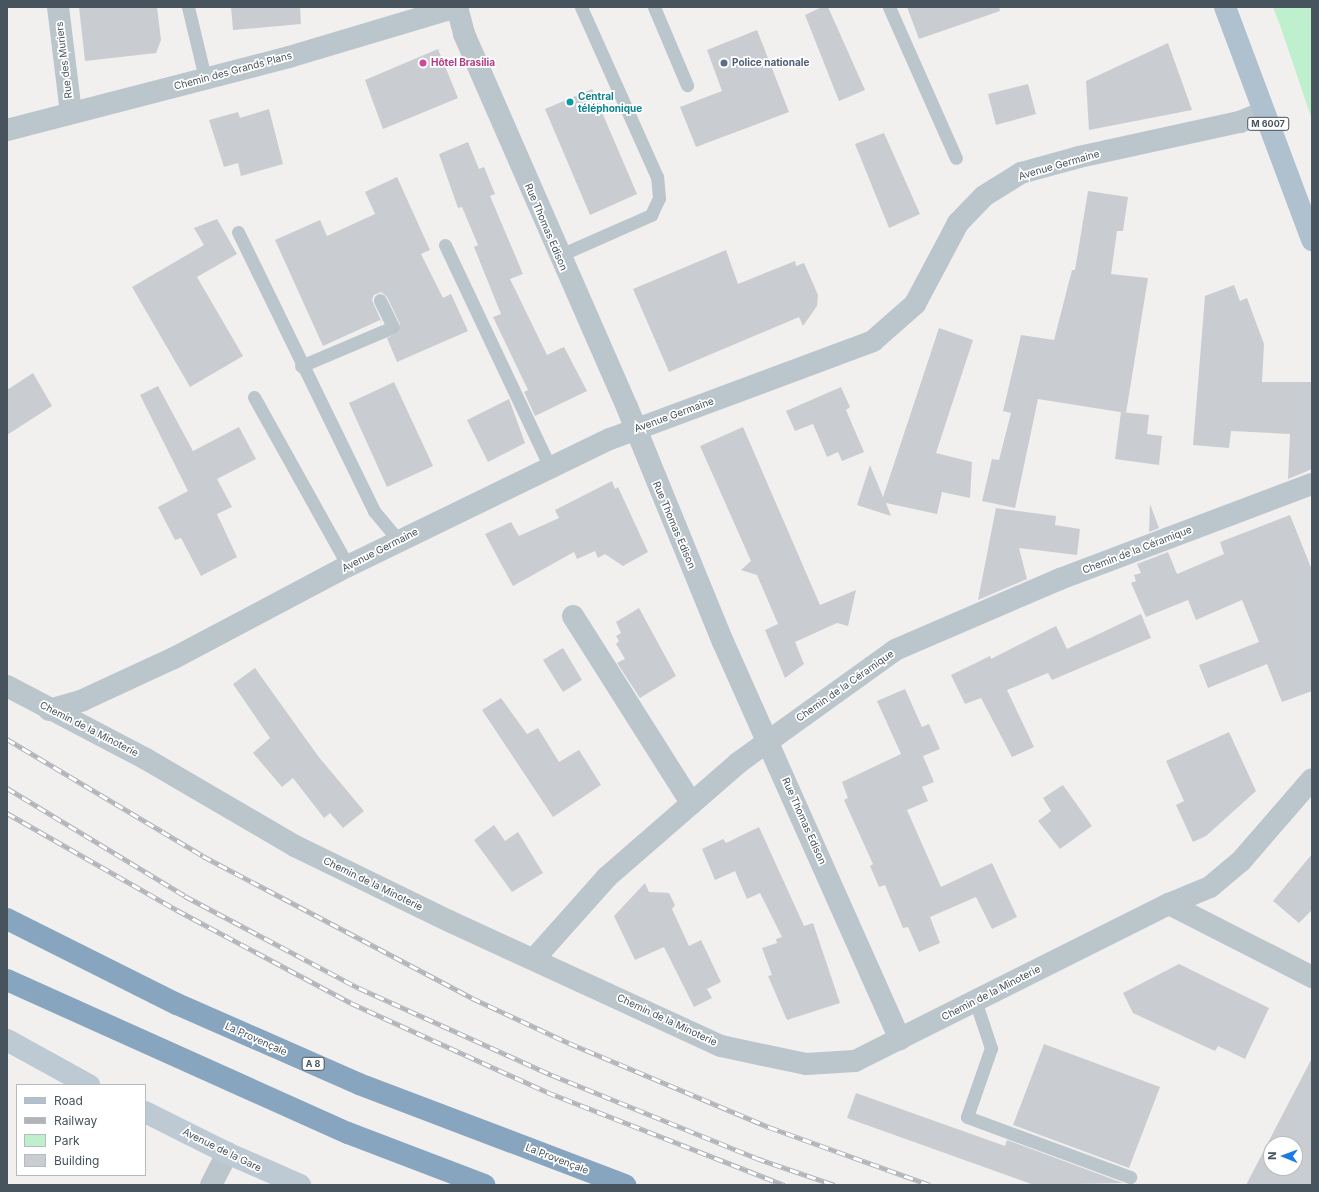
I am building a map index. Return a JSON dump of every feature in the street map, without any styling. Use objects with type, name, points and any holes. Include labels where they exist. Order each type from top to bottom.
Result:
[{"type":"highway","name":"La Provençale","points":[[9,920],[177,1004],[345,1078],[625,1185]]},
{"type":"highway","points":[[7,980],[348,1133],[484,1185]]},
{"type":"main road","name":"M 6007","points":[[1225,7],[1312,240]]},
{"type":"main road","points":[[7,1040],[87,1084]]},
{"type":"main road","name":"Avenue de la Gare","points":[[146,1112],[283,1181],[300,1185]]},
{"type":"street","name":"Rue des Muriers","points":[[58,7],[70,113]]},
{"type":"street","name":"Chemin des Grands Plans","points":[[7,130],[205,78],[457,7]]},
{"type":"street","name":"Rue Thomas Edison","points":[[457,7],[464,34],[558,256],[635,430],[723,642],[900,1039]]},
{"type":"street","name":"Avenue Germaine","points":[[49,710],[116,686],[348,566],[610,438],[873,341],[915,304],[958,223],[984,196],[1021,173],[1079,157],[1240,122],[1264,112]]},
{"type":"street","name":"Chemin de la Céramique","points":[[534,959],[607,877],[692,804],[768,740],[895,650],[1060,579],[1312,484]]},
{"type":"street","points":[[573,616],[692,804]]},
{"type":"street","name":"Chemin de la Minoterie","points":[[7,686],[49,710],[146,759],[295,846],[721,1046],[806,1064],[855,1061],[1169,904],[1210,887],[1241,861],[1312,779]]},
{"type":"street","points":[[1169,904],[1312,977]]},
{"type":"street","points":[[211,1185],[227,1153]]},
{"type":"lane","points":[[188,7],[205,78]]},
{"type":"lane","points":[[558,256],[651,215],[659,198],[657,177],[581,7]]},
{"type":"lane","points":[[654,7],[687,85]]},
{"type":"lane","points":[[889,7],[956,158]]},
{"type":"lane","points":[[238,232],[300,366],[374,511],[399,541]]},
{"type":"lane","points":[[445,245],[551,468]]},
{"type":"lane","points":[[300,366],[393,327],[380,300]]},
{"type":"lane","points":[[254,397],[348,566]]},
{"type":"lane","points":[[975,1000],[991,1048],[967,1117],[1130,1177]]},
{"type":"green space","points":[[1273,7],[1312,7],[1312,120],[1281,28]]},
{"type":"building","points":[[79,7],[157,7],[161,40],[156,53],[85,61]]},
{"type":"building","points":[[231,7],[300,7],[301,24],[233,30]]},
{"type":"building","points":[[822,7],[828,7],[865,90],[839,101],[805,15]]},
{"type":"building","points":[[907,7],[999,7],[1000,11],[919,39]]},
{"type":"building","points":[[757,30],[789,112],[696,147],[680,107],[722,91],[707,50]]},
{"type":"building","points":[[1168,43],[1192,110],[1089,130],[1086,81]]},
{"type":"building","points":[[438,49],[458,98],[383,129],[365,80]]},
{"type":"building","points":[[1028,84],[1036,114],[996,125],[988,94]]},
{"type":"building","name":"Central téléphonique","points":[[592,89],[637,194],[590,215],[545,109]]},
{"type":"building","points":[[269,109],[283,164],[241,176],[238,163],[224,167],[209,120],[238,112],[240,118]]},
{"type":"building","points":[[884,133],[920,214],[889,228],[855,144]]},
{"type":"building","points":[[468,142],[479,169],[484,167],[495,194],[490,196],[523,274],[510,279],[547,355],[564,347],[587,391],[535,416],[524,392],[528,390],[493,317],[501,314],[474,247],[478,245],[462,207],[458,208],[439,154]]},
{"type":"building","points":[[397,177],[430,250],[421,254],[443,298],[451,294],[468,331],[397,362],[387,338],[399,332],[400,324],[387,297],[381,292],[374,295],[372,300],[382,323],[380,320],[323,346],[275,240],[320,220],[327,236],[375,214],[365,192]]},
{"type":"building","points":[[1088,191],[1128,197],[1123,231],[1117,231],[1111,274],[1148,278],[1126,413],[1038,399],[1015,508],[982,501],[992,459],[999,460],[1011,413],[1003,411],[1021,335],[1054,340],[1072,270],[1075,270]]},
{"type":"building","points":[[217,219],[237,254],[197,277],[243,356],[190,387],[132,287],[204,245],[194,228]]},
{"type":"building","points":[[726,250],[738,284],[795,261],[796,266],[804,263],[818,295],[817,306],[803,326],[799,317],[669,372],[633,289]]},
{"type":"building","points":[[1234,285],[1240,301],[1247,298],[1264,344],[1262,382],[1312,382],[1312,469],[1288,479],[1290,434],[1231,431],[1229,448],[1193,445],[1205,296]]},
{"type":"building","points":[[939,328],[973,340],[936,453],[972,462],[970,498],[942,492],[937,514],[886,503],[891,516],[857,505],[870,465],[883,497]]},
{"type":"building","points":[[33,373],[52,406],[7,435],[7,390]]},
{"type":"building","points":[[394,382],[433,466],[387,487],[349,403]]},
{"type":"building","points":[[158,386],[193,451],[239,427],[256,459],[217,479],[232,507],[217,514],[237,557],[201,576],[181,538],[175,540],[158,507],[188,491],[140,395]]},
{"type":"building","points":[[841,387],[850,407],[846,410],[864,452],[842,461],[838,452],[827,457],[813,424],[795,431],[786,411]]},
{"type":"building","points":[[509,399],[525,443],[488,462],[467,420]]},
{"type":"building","points":[[1121,412],[1149,415],[1147,434],[1162,436],[1159,465],[1115,459]]},
{"type":"building","points":[[743,427],[820,605],[856,590],[848,626],[837,623],[795,642],[804,664],[785,678],[765,630],[778,624],[757,575],[741,570],[751,561],[700,446]]},
{"type":"building","points":[[612,481],[615,489],[618,487],[648,552],[623,566],[605,554],[598,558],[595,551],[577,559],[574,552],[513,586],[485,534],[511,522],[519,536],[559,518],[555,510]]},
{"type":"building","points":[[1150,504],[1159,528],[1149,532]]},
{"type":"building","points":[[996,508],[1056,516],[1055,525],[1080,529],[1077,555],[1019,548],[1027,579],[978,600]]},
{"type":"building","points":[[1290,515],[1312,570],[1312,691],[1282,702],[1267,664],[1208,688],[1199,665],[1259,642],[1242,600],[1196,620],[1188,600],[1146,617],[1131,583],[1136,581],[1134,575],[1141,573],[1137,564],[1168,552],[1177,574],[1224,554],[1220,542]]},
{"type":"building","points":[[639,608],[676,676],[640,698],[617,663],[625,659],[616,644],[619,641],[616,636],[621,633],[616,622]]},
{"type":"building","points":[[1141,614],[1151,638],[1052,680],[1048,673],[1007,690],[1034,747],[1012,757],[981,698],[965,704],[951,675],[990,656],[991,659],[1056,626],[1067,649]]},
{"type":"building","points":[[563,648],[582,680],[563,692],[543,660]]},
{"type":"building","points":[[255,668],[318,756],[364,811],[343,828],[330,813],[324,818],[293,778],[282,787],[253,753],[270,738],[233,684]]},
{"type":"building","points":[[905,689],[922,727],[929,724],[940,749],[923,756],[934,782],[922,787],[928,801],[907,810],[941,887],[992,863],[1017,917],[992,929],[976,897],[930,917],[940,943],[919,952],[908,927],[903,928],[885,885],[879,887],[870,866],[873,864],[844,800],[848,798],[842,782],[901,754],[877,701]]},
{"type":"building","points":[[501,698],[527,734],[538,728],[559,762],[579,750],[601,785],[553,817],[482,710]]},
{"type":"building","points":[[1229,732],[1256,791],[1206,836],[1193,842],[1176,805],[1184,801],[1166,761]]},
{"type":"building","points":[[1063,785],[1092,826],[1060,849],[1038,821],[1051,811],[1043,798]]},
{"type":"building","points":[[494,825],[505,841],[518,832],[543,873],[512,892],[474,840]]},
{"type":"building","points":[[759,827],[804,926],[813,923],[840,1003],[787,1020],[768,976],[772,975],[762,948],[777,943],[776,939],[782,937],[760,893],[747,899],[735,871],[715,880],[702,849],[723,839],[726,843]]},
{"type":"building","points":[[1312,854],[1312,910],[1299,923],[1273,901]]},
{"type":"building","points":[[645,883],[649,892],[669,893],[675,905],[672,909],[689,946],[701,940],[721,982],[707,989],[712,998],[694,1007],[664,947],[635,960],[614,916]]},
{"type":"building","points":[[1179,964],[1269,1008],[1245,1059],[1218,1046],[1215,1051],[1133,1013],[1123,993]]},
{"type":"building","points":[[1044,1044],[1160,1087],[1129,1168],[1013,1125]]},
{"type":"building","points":[[1312,1058],[1312,1185],[1246,1185],[1263,1152],[1263,1176],[1303,1176],[1303,1136],[1271,1136]]},
{"type":"building","points":[[856,1093],[1005,1146],[1007,1140],[1123,1183],[1034,1185],[847,1118]]},
{"type":"railway","points":[[7,739],[203,856],[472,998],[569,1043],[769,1127],[930,1185]]},
{"type":"railway","points":[[7,788],[185,896],[359,988],[552,1075],[756,1158],[835,1185]]},
{"type":"railway","points":[[7,813],[177,910],[351,1003],[547,1092],[784,1185]]},
{"type":"place","name":"Hôtel Brasilia","points":[[423,63]]},
{"type":"place","name":"Police nationale","points":[[724,63]]},
{"type":"place","name":"Central téléphonique","points":[[570,102]]}]
